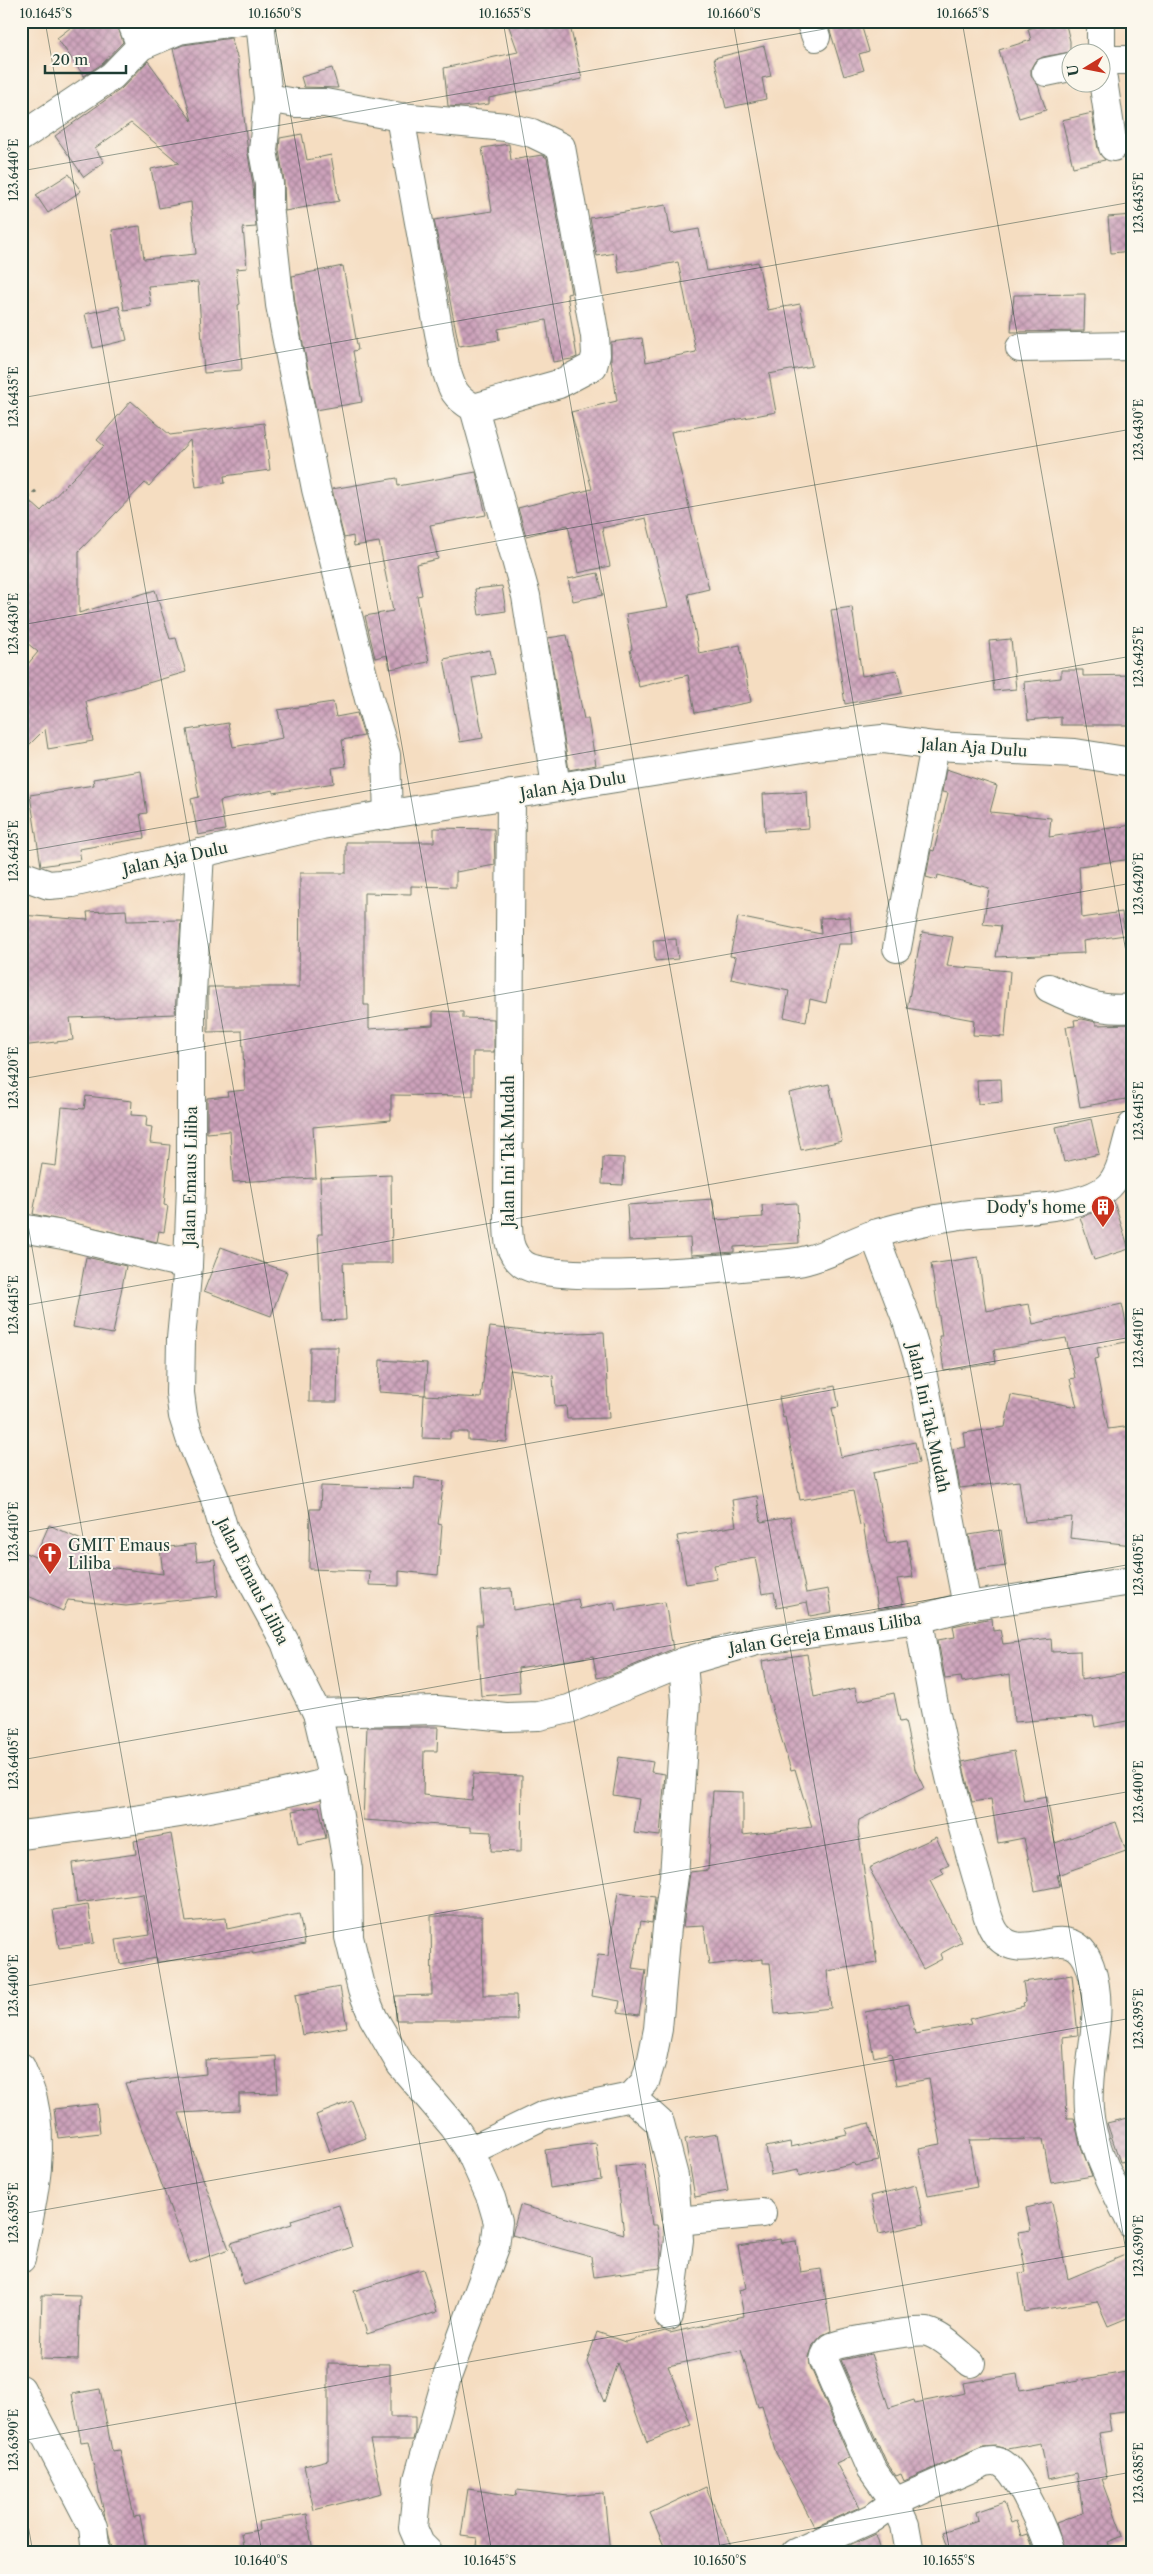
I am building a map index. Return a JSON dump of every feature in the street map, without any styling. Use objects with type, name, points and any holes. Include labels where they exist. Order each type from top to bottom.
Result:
[{"type":"street","points":[[130,21],[141,46]]},
{"type":"street","points":[[21,137],[112,76],[141,46],[179,30],[243,21]]},
{"type":"street","points":[[260,21],[268,98],[263,151],[269,184],[269,204],[280,305],[316,489],[369,699],[386,755],[388,815]]},
{"type":"street","points":[[1101,21],[1101,42]]},
{"type":"street","points":[[1110,60],[1132,60]]},
{"type":"street","points":[[1105,92],[1113,147]]},
{"type":"street","points":[[268,98],[296,103],[325,103],[400,117],[506,127],[532,133],[561,147],[595,336],[596,355],[593,366],[559,384],[474,408]]},
{"type":"street","points":[[400,117],[445,366],[453,391],[460,400],[474,408],[526,596],[556,786]]},
{"type":"street","points":[[1020,348],[1132,346]]},
{"type":"street","name":"Jalan Aja Dulu","points":[[21,875],[49,885],[72,882],[322,825],[815,746],[883,739],[935,746],[1075,753],[1132,762]]},
{"type":"street","points":[[897,948],[935,746]]},
{"type":"street","name":"Jalan Ini Tak Mudah","points":[[510,794],[508,1239],[513,1254],[525,1265],[540,1270],[605,1275],[806,1261],[874,1234],[960,1216],[1042,1207],[1084,1200],[1099,1195],[1111,1184],[1120,1167],[1132,1126]]},
{"type":"street","name":"Jalan Emaus Liliba","points":[[200,853],[191,1011],[191,1186],[188,1265],[181,1339],[180,1393],[183,1416],[224,1530],[285,1642],[294,1668],[317,1713],[333,1781],[348,1869],[349,1937],[362,1990],[373,2017],[402,2065],[454,2127],[470,2151],[491,2198],[498,2222],[495,2247],[447,2376],[418,2479],[413,2528],[420,2544],[429,2553]]},
{"type":"street","points":[[1049,988],[1086,1005],[1120,1010],[1132,1008]]},
{"type":"street","points":[[21,1228],[62,1235],[188,1265]]},
{"type":"street","name":"Jalan Ini Tak Mudah","points":[[874,1234],[907,1321],[922,1371],[967,1606]]},
{"type":"street","name":"Jalan Gereja Emaus Liliba","points":[[317,1713],[437,1710],[506,1717],[539,1716],[569,1709],[683,1662],[756,1641],[919,1620],[967,1606],[1132,1581]]},
{"type":"street","points":[[919,1620],[931,1700],[957,1808],[996,1934],[1013,1946],[1024,1948],[1062,1941],[1070,1942],[1080,1951],[1090,1965],[1095,1990],[1097,2021],[1090,2077],[1089,2108],[1092,2128],[1097,2150],[1132,2225]]},
{"type":"street","points":[[470,2151],[544,2115],[631,2097],[645,2082],[658,2029],[667,1927],[674,1876],[686,1701],[683,1662]]},
{"type":"street","points":[[21,1835],[135,1821],[299,1790],[333,1781]]},
{"type":"street","points":[[21,2067],[33,2099],[39,2143],[36,2176],[21,2259]]},
{"type":"street","points":[[631,2097],[660,2123],[674,2176],[679,2240],[669,2316]]},
{"type":"street","points":[[677,2221],[762,2213]]},
{"type":"street","points":[[910,2553],[906,2525],[895,2502],[871,2468],[826,2367],[824,2360],[826,2353],[833,2346],[849,2341],[897,2333],[926,2331],[971,2363]]},
{"type":"street","points":[[21,2389],[93,2528],[96,2553]]},
{"type":"street","points":[[795,2553],[873,2518],[895,2502],[985,2462],[1002,2462],[1020,2483],[1050,2553]]},
{"type":"path","points":[[21,504],[37,490]]},
{"type":"building","points":[[79,21],[116,21],[123,42],[102,64],[84,76],[57,38]]},
{"type":"building","points":[[507,21],[569,21],[582,79],[489,98],[489,104],[462,107],[448,106],[444,68],[518,52]]},
{"type":"building","points":[[827,21],[860,21],[869,51],[859,54],[864,70],[844,76]]},
{"type":"building","points":[[1054,21],[1065,21],[1070,42],[1060,42],[1060,54],[1043,57],[1035,61],[1031,68],[1031,75],[1038,85],[1046,110],[1019,118],[999,50],[1031,40],[1028,29]]},
{"type":"building","points":[[231,38],[238,60],[253,185],[256,227],[243,228],[247,268],[236,269],[240,304],[238,305],[242,370],[204,373],[198,282],[148,286],[151,306],[124,310],[112,230],[140,226],[144,259],[196,254],[191,202],[159,208],[151,169],[179,163],[131,123],[95,148],[104,162],[84,177],[55,136],[121,89],[148,61],[192,121],[173,49],[183,45]]},
{"type":"building","points":[[764,46],[771,76],[762,78],[766,99],[726,108],[714,58]]},
{"type":"building","points":[[332,68],[338,88],[304,87],[301,77]]},
{"type":"building","points":[[1092,113],[1098,149],[1105,160],[1073,167],[1062,120]]},
{"type":"building","points":[[302,134],[307,160],[331,155],[339,201],[285,211],[284,181],[279,150],[280,138]]},
{"type":"building","points":[[509,144],[511,160],[542,155],[547,158],[571,293],[567,294],[577,357],[572,359],[553,362],[546,320],[498,329],[499,340],[459,346],[434,220],[492,211],[482,148]]},
{"type":"building","points":[[69,174],[81,191],[48,213],[36,195]]},
{"type":"building","points":[[666,205],[671,234],[699,229],[707,271],[758,262],[768,310],[800,304],[812,366],[769,374],[776,412],[671,432],[709,589],[688,594],[699,653],[740,645],[751,702],[695,713],[688,675],[639,687],[630,650],[632,649],[626,614],[668,607],[646,518],[602,528],[610,566],[578,573],[568,525],[526,536],[518,508],[592,489],[571,412],[617,401],[611,360],[611,342],[642,338],[646,362],[696,352],[678,262],[619,273],[616,253],[597,256],[590,218]]},
{"type":"building","points":[[1132,215],[1132,251],[1111,253],[1108,217]]},
{"type":"building","points":[[343,266],[358,350],[353,351],[362,402],[316,410],[295,303],[292,276]]},
{"type":"building","points":[[1085,294],[1084,331],[1011,332],[1014,295]]},
{"type":"building","points":[[119,306],[127,340],[93,348],[85,314]]},
{"type":"building","points":[[131,401],[170,435],[264,423],[270,470],[224,476],[225,483],[196,487],[190,440],[149,486],[145,483],[79,551],[79,613],[155,590],[170,639],[176,638],[186,672],[86,701],[93,741],[48,749],[45,729],[21,753],[21,672],[38,652],[21,638],[21,493],[41,511],[104,446],[97,440]]},
{"type":"building","points":[[476,472],[486,515],[430,525],[438,559],[416,564],[422,595],[417,596],[429,662],[390,669],[387,655],[375,658],[365,616],[393,611],[379,542],[354,546],[353,536],[344,538],[332,489],[397,478],[398,486]]},
{"type":"building","points":[[598,573],[603,595],[573,601],[568,579]]},
{"type":"building","points":[[502,586],[506,611],[479,615],[475,589]]},
{"type":"building","points":[[852,607],[862,676],[897,670],[902,693],[845,704],[831,610]]},
{"type":"building","points":[[567,635],[584,719],[588,719],[596,765],[569,770],[548,638]]},
{"type":"building","points":[[1011,639],[1016,689],[994,691],[989,641]]},
{"type":"building","points":[[490,650],[495,674],[472,678],[483,738],[460,742],[444,659]]},
{"type":"building","points":[[1061,670],[1083,670],[1083,676],[1132,675],[1132,725],[1061,725],[1061,717],[1028,720],[1024,682],[1061,678]]},
{"type":"building","points":[[333,702],[336,717],[357,713],[364,736],[342,740],[346,766],[332,768],[334,783],[273,793],[273,790],[220,801],[225,830],[198,835],[191,799],[199,797],[187,730],[228,723],[233,747],[283,738],[278,710]]},
{"type":"building","points":[[946,769],[997,786],[990,812],[1051,818],[1049,837],[1132,825],[1132,859],[1079,866],[1082,918],[1122,912],[1125,935],[1083,941],[1084,953],[996,957],[1001,926],[983,924],[989,888],[938,875],[937,880],[926,877],[931,850],[934,851],[948,793],[942,792]]},
{"type":"building","points":[[141,771],[147,813],[140,814],[144,838],[79,849],[81,860],[41,866],[30,795],[94,785],[93,779]]},
{"type":"building","points":[[807,792],[809,828],[765,831],[763,794]]},
{"type":"building","points":[[434,828],[494,829],[495,865],[456,872],[456,887],[411,886],[411,894],[364,893],[364,1005],[369,1005],[369,1029],[433,1025],[433,1011],[463,1012],[463,1018],[494,1019],[494,1052],[473,1052],[473,1096],[391,1095],[391,1120],[313,1127],[316,1178],[233,1182],[230,1131],[207,1133],[207,1098],[228,1096],[227,1092],[245,1090],[242,1031],[208,1032],[208,987],[299,987],[300,873],[346,873],[346,842],[434,842]]},
{"type":"building","points":[[126,910],[127,921],[181,920],[175,1014],[70,1018],[73,1040],[21,1046],[21,915],[88,920],[87,912]]},
{"type":"building","points":[[738,917],[821,934],[820,918],[850,917],[852,944],[838,944],[826,1003],[810,999],[806,1022],[784,1017],[789,991],[731,979],[736,957],[730,956]]},
{"type":"building","points":[[922,932],[953,937],[947,966],[1010,971],[1005,1037],[973,1035],[974,1020],[907,1008]]},
{"type":"building","points":[[676,939],[678,959],[655,961],[653,940]]},
{"type":"building","points":[[1082,1019],[1096,1022],[1096,1025],[1132,1024],[1132,1098],[1080,1107],[1066,1027],[1075,1026],[1074,1020]]},
{"type":"building","points":[[1001,1079],[1002,1102],[978,1104],[977,1080]]},
{"type":"building","points":[[829,1084],[842,1141],[801,1150],[789,1093]]},
{"type":"building","points":[[86,1096],[132,1101],[131,1115],[147,1116],[146,1126],[152,1127],[150,1143],[170,1145],[164,1205],[168,1206],[164,1232],[159,1231],[157,1242],[33,1214],[42,1164],[56,1166],[62,1107],[84,1109]]},
{"type":"building","points":[[1091,1119],[1099,1154],[1064,1162],[1056,1127]]},
{"type":"building","points":[[603,1157],[624,1158],[623,1185],[602,1184]]},
{"type":"building","points":[[391,1175],[392,1263],[343,1263],[346,1320],[322,1321],[318,1234],[322,1234],[320,1178]]},
{"type":"building","points":[[713,1199],[715,1220],[763,1217],[762,1205],[797,1203],[799,1243],[734,1247],[734,1252],[691,1255],[690,1238],[629,1241],[627,1205]]},
{"type":"building","name":"Dody's home","points":[[1114,1202],[1129,1249],[1094,1260],[1080,1217],[1103,1209]]},
{"type":"building","points":[[221,1247],[287,1272],[271,1316],[204,1291]]},
{"type":"building","points":[[86,1257],[126,1266],[113,1334],[73,1327]]},
{"type":"building","points":[[978,1257],[986,1311],[1029,1304],[1033,1324],[1122,1304],[1130,1341],[1097,1348],[1099,1358],[1094,1359],[1108,1429],[1132,1426],[1132,1545],[1070,1538],[1072,1517],[1025,1522],[1019,1481],[960,1488],[953,1449],[966,1447],[964,1433],[1005,1427],[1011,1395],[1077,1407],[1070,1379],[1075,1378],[1066,1338],[994,1350],[996,1363],[944,1371],[939,1336],[942,1336],[931,1264]]},
{"type":"building","points":[[490,1327],[550,1334],[604,1332],[609,1418],[567,1419],[566,1406],[555,1407],[553,1376],[510,1370],[507,1442],[468,1440],[468,1432],[450,1432],[450,1439],[422,1438],[424,1395],[481,1398]]},
{"type":"building","points":[[310,1347],[338,1347],[337,1402],[309,1402]]},
{"type":"building","points":[[380,1360],[427,1363],[425,1395],[379,1392]]},
{"type":"building","points":[[835,1386],[839,1407],[832,1408],[841,1457],[915,1442],[919,1463],[873,1473],[887,1543],[907,1540],[913,1577],[897,1579],[903,1605],[878,1609],[863,1524],[860,1525],[853,1491],[800,1500],[785,1417],[783,1418],[779,1397]]},
{"type":"building","points":[[415,1477],[444,1481],[438,1524],[442,1525],[438,1575],[399,1571],[399,1586],[369,1585],[370,1571],[309,1569],[310,1509],[320,1509],[321,1486],[414,1489]]},
{"type":"building","points":[[757,1496],[761,1522],[790,1517],[806,1593],[828,1589],[832,1612],[810,1616],[807,1602],[777,1608],[774,1592],[762,1594],[755,1558],[714,1565],[717,1579],[686,1584],[677,1536],[736,1526],[732,1500]]},
{"type":"building","points":[[49,1525],[92,1545],[83,1564],[163,1574],[160,1548],[195,1544],[197,1561],[215,1559],[218,1596],[126,1606],[68,1600],[63,1611],[21,1593],[21,1551],[35,1557]]},
{"type":"building","points":[[1001,1530],[1006,1566],[976,1570],[969,1535]]},
{"type":"building","points":[[511,1588],[513,1610],[578,1599],[580,1609],[614,1602],[616,1611],[665,1602],[673,1649],[608,1676],[597,1678],[593,1656],[518,1668],[520,1693],[481,1696],[476,1625],[483,1625],[480,1591]]},
{"type":"building","points":[[992,1618],[993,1631],[1000,1630],[1003,1644],[1051,1638],[1052,1652],[1080,1651],[1081,1680],[1132,1672],[1132,1720],[1095,1727],[1093,1716],[1014,1722],[1010,1674],[962,1682],[961,1677],[945,1679],[938,1640],[955,1637],[953,1626]]},
{"type":"building","points":[[807,1654],[814,1697],[855,1688],[858,1701],[894,1693],[900,1722],[905,1721],[915,1769],[924,1788],[859,1820],[858,1829],[877,1963],[827,1971],[831,2008],[775,2014],[770,1963],[763,1963],[763,1959],[709,1965],[704,1926],[683,1927],[690,1872],[708,1870],[713,1791],[743,1792],[743,1835],[812,1827],[795,1769],[791,1770],[767,1692],[762,1661]]},
{"type":"building","points":[[367,1727],[438,1727],[437,1751],[424,1751],[423,1795],[472,1800],[473,1774],[522,1776],[521,1852],[491,1851],[492,1832],[471,1831],[471,1827],[363,1820]]},
{"type":"building","points":[[1014,1751],[1024,1801],[1047,1797],[1055,1843],[1116,1822],[1126,1851],[1057,1875],[1060,1886],[1035,1891],[1024,1838],[998,1843],[991,1799],[972,1802],[962,1762]]},
{"type":"building","points":[[619,1757],[653,1762],[651,1772],[665,1774],[660,1836],[634,1833],[639,1799],[613,1795]]},
{"type":"building","points":[[319,1806],[326,1838],[298,1844],[292,1811]]},
{"type":"building","points":[[171,1834],[186,1922],[226,1918],[227,1929],[299,1914],[305,1944],[253,1954],[252,1952],[157,1962],[157,1958],[120,1964],[116,1940],[150,1935],[143,1894],[77,1903],[72,1863],[136,1854],[134,1841]]},
{"type":"building","points":[[936,1837],[949,1865],[941,1869],[944,1874],[930,1881],[962,1942],[940,1954],[942,1959],[923,1969],[869,1868]]},
{"type":"building","points":[[618,1892],[655,1897],[652,1923],[641,1921],[632,1968],[646,1970],[639,2015],[618,2012],[620,2001],[592,1996],[598,1955],[608,1956]]},
{"type":"building","points":[[88,1905],[94,1943],[59,1948],[53,1910]]},
{"type":"building","points":[[431,1916],[482,1916],[483,1995],[516,1995],[517,2020],[396,2020],[395,1996],[432,1995]]},
{"type":"building","points":[[1072,1975],[1078,2035],[1063,2037],[1067,2118],[1074,2118],[1080,2144],[1092,2176],[1051,2183],[1043,2139],[969,2140],[977,2187],[928,2196],[919,2148],[941,2144],[929,2079],[897,2085],[891,2053],[874,2057],[865,2012],[909,2004],[915,2034],[971,2024],[969,2019],[1024,2006],[1023,2003],[1026,2002],[1023,1982]]},
{"type":"building","points":[[340,1987],[347,2027],[302,2035],[295,1995]]},
{"type":"building","points":[[276,2056],[278,2093],[239,2094],[239,2110],[179,2113],[229,2249],[190,2263],[125,2083],[206,2074],[205,2060]]},
{"type":"building","points":[[352,2101],[366,2138],[330,2152],[316,2115]]},
{"type":"building","points":[[97,2104],[100,2133],[58,2138],[54,2109]]},
{"type":"building","points":[[1132,2117],[1132,2160],[1120,2162],[1107,2123]]},
{"type":"building","points":[[869,2123],[879,2161],[855,2166],[854,2163],[799,2176],[798,2170],[771,2175],[766,2147],[790,2142],[791,2147],[847,2134],[845,2129]]},
{"type":"building","points":[[718,2134],[728,2191],[695,2197],[685,2139]]},
{"type":"building","points":[[596,2143],[601,2180],[550,2188],[545,2150]]},
{"type":"building","points":[[644,2164],[652,2225],[657,2225],[661,2253],[660,2268],[594,2277],[591,2257],[512,2235],[520,2205],[624,2234],[616,2167]]},
{"type":"building","points":[[916,2185],[924,2224],[879,2234],[871,2196]]},
{"type":"building","points":[[1052,2202],[1068,2279],[1132,2252],[1132,2316],[1108,2326],[1097,2301],[1025,2312],[1019,2273],[1026,2272],[1018,2232],[1031,2230],[1026,2208]]},
{"type":"building","points":[[339,2205],[352,2247],[244,2285],[231,2243],[292,2224],[291,2220]]},
{"type":"building","points":[[780,2239],[781,2243],[796,2241],[801,2272],[821,2269],[831,2331],[822,2335],[813,2345],[809,2357],[810,2366],[849,2457],[836,2463],[860,2507],[815,2527],[776,2453],[762,2406],[758,2407],[741,2350],[668,2366],[691,2425],[647,2442],[617,2363],[604,2402],[587,2362],[597,2332],[625,2342],[665,2331],[670,2333],[744,2316],[739,2290],[746,2288],[738,2246]]},
{"type":"building","points":[[423,2269],[437,2312],[367,2334],[354,2291]]},
{"type":"building","points":[[42,2295],[80,2296],[78,2360],[40,2359]]},
{"type":"building","points":[[871,2354],[889,2408],[914,2400],[915,2403],[965,2393],[963,2383],[1017,2374],[1020,2390],[1132,2371],[1132,2410],[1108,2413],[1111,2431],[1099,2433],[1107,2479],[1102,2479],[1123,2536],[1108,2542],[1112,2553],[1065,2553],[1056,2523],[1083,2513],[1077,2473],[1048,2479],[1041,2443],[1008,2449],[996,2446],[982,2447],[904,2481],[901,2474],[896,2476],[885,2460],[841,2360]]},
{"type":"building","points":[[328,2363],[390,2364],[390,2417],[415,2417],[415,2432],[413,2440],[370,2440],[382,2493],[314,2510],[304,2466],[328,2460]]},
{"type":"building","points":[[100,2389],[112,2451],[120,2450],[134,2517],[140,2516],[147,2553],[113,2553],[88,2441],[81,2442],[72,2394]]},
{"type":"building","points":[[706,2487],[734,2553],[667,2553],[650,2513]]},
{"type":"building","points":[[468,2489],[516,2496],[517,2490],[568,2496],[604,2493],[610,2553],[522,2553],[476,2546],[477,2538],[461,2536]]},
{"type":"building","points":[[1004,2502],[1011,2523],[1016,2521],[1021,2536],[1027,2534],[1034,2553],[950,2553],[943,2532],[978,2520],[976,2512]]},
{"type":"building","points":[[307,2514],[313,2553],[244,2553],[241,2533],[259,2530],[258,2522]]},
{"type":"building","points":[[876,2534],[882,2553],[834,2553]]},
{"type":"place","name":"Dody's home","points":[[1103,1228]]},
{"type":"place","name":"GMIT Emaus Liliba","points":[[50,1575]]}]
